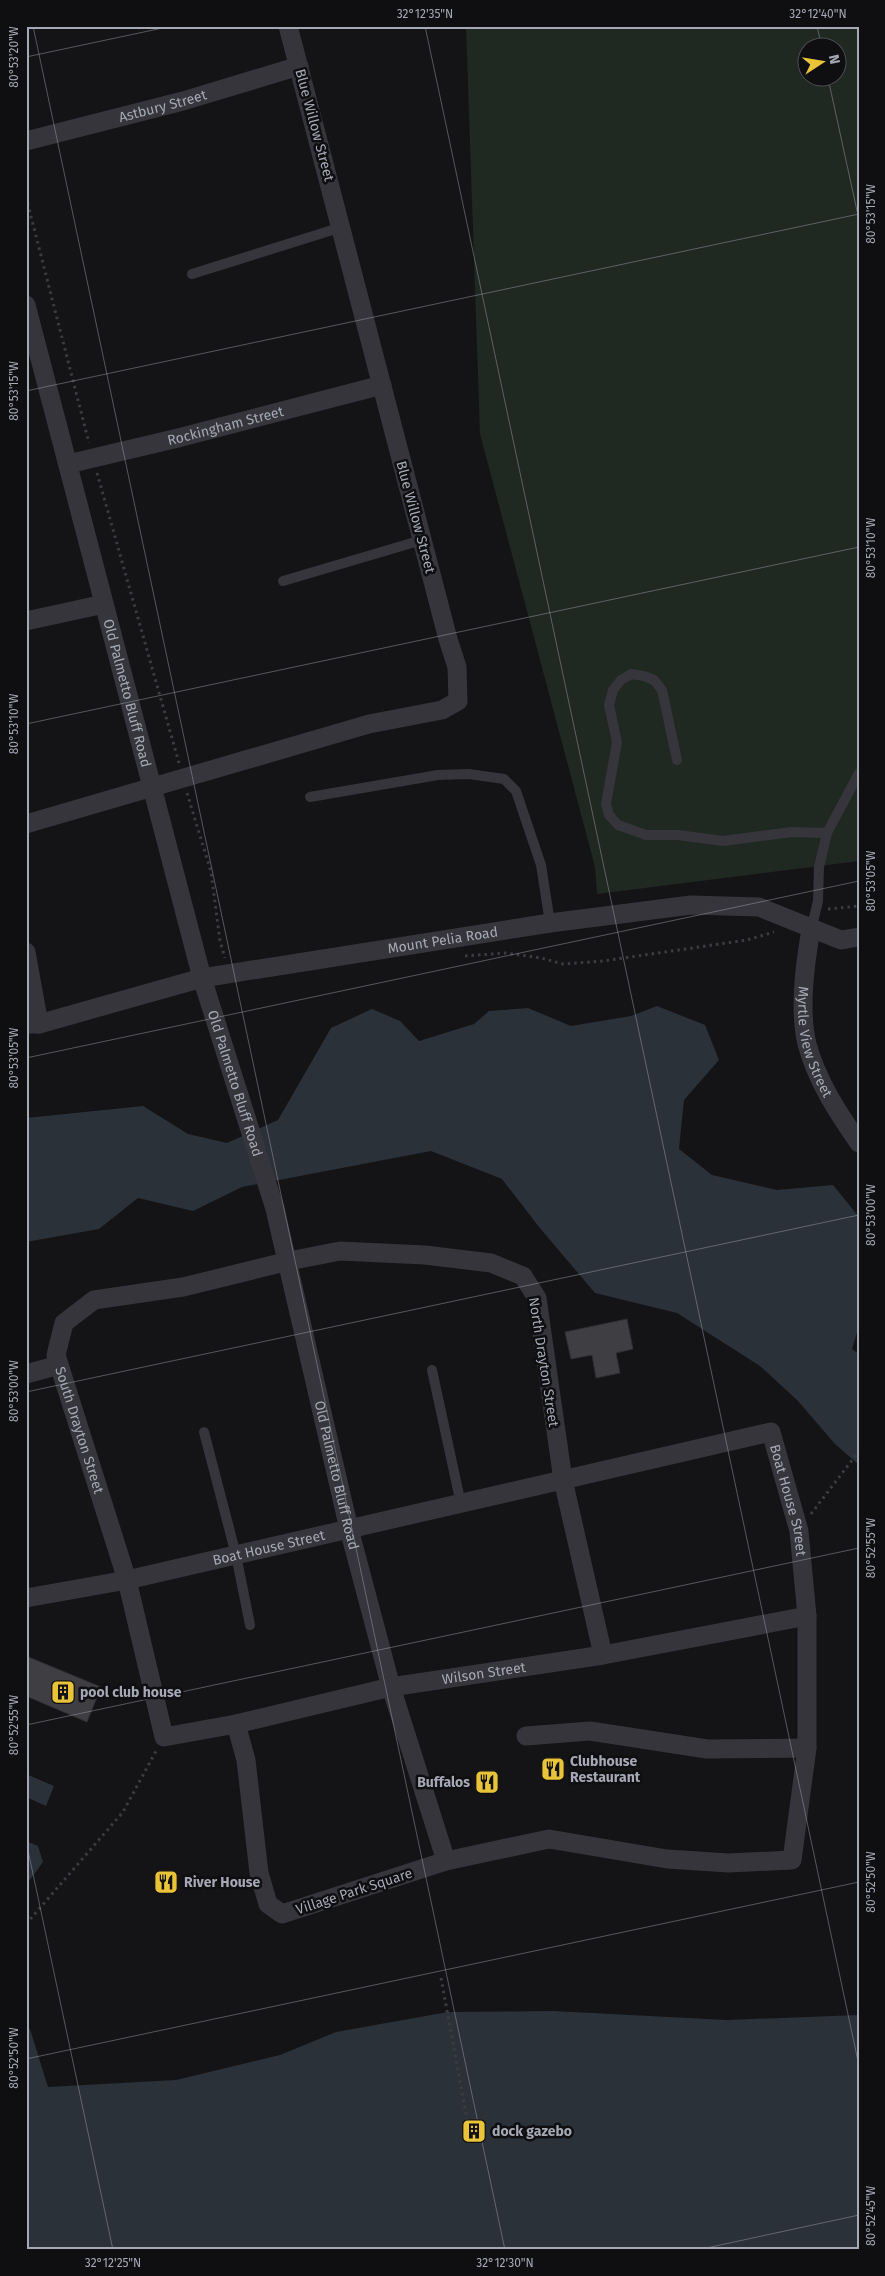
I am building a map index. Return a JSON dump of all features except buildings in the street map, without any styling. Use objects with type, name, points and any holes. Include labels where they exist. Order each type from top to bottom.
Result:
[{"type":"street","name":"Blue Willow Street","points":[[26,824],[369,724],[442,710],[458,701],[457,667],[288,26]]},
{"type":"street","name":"Astbury Street","points":[[26,140],[182,101],[299,66]]},
{"type":"street","name":"Old Palmetto Bluff Road","points":[[26,305],[202,978],[275,1209],[289,1261],[349,1529],[391,1687],[436,1824],[446,1861]]},
{"type":"street","name":"Rockingham Street","points":[[68,464],[382,385]]},
{"type":"street","points":[[26,621],[104,604]]},
{"type":"street","name":"Mount Pelia Road","points":[[33,1024],[202,978],[550,923],[691,905],[759,907],[809,924],[841,940],[859,937]]},
{"type":"street","name":"Myrtle View Street","points":[[809,924],[804,969],[807,1044],[820,1080],[841,1118],[859,1143]]},
{"type":"street","points":[[26,952],[33,1024]]},
{"type":"street","name":"North Drayton Street","points":[[289,1261],[340,1251],[425,1255],[491,1263],[524,1276],[537,1298],[563,1480],[603,1655]]},
{"type":"street","name":"South Drayton Street","points":[[164,1737],[127,1580],[56,1355],[64,1323],[94,1300],[183,1287],[289,1261]]},
{"type":"street","points":[[26,1374],[59,1365]]},
{"type":"street","name":"Boat House Street","points":[[26,1598],[127,1580],[771,1432],[799,1530],[806,1616],[807,1748],[792,1860],[729,1863],[667,1859],[549,1839],[446,1861]]},
{"type":"street","name":"Wilson Street","points":[[164,1737],[236,1724],[391,1687],[603,1655],[806,1616]]},
{"type":"street","name":"Village Park Square","points":[[236,1724],[246,1760],[259,1874],[268,1904],[282,1914],[446,1861]]},
{"type":"street","points":[[526,1736],[590,1731],[706,1749],[807,1748]]},
{"type":"lane","points":[[192,274],[342,227]]},
{"type":"lane","points":[[283,581],[422,540]]},
{"type":"lane","points":[[677,760],[662,690],[654,680],[644,676],[631,674],[621,680],[613,690],[609,705],[617,742],[606,804],[608,815],[618,825],[646,834],[678,835],[723,841],[792,832],[827,833]]},
{"type":"lane","points":[[809,924],[818,901],[819,867],[827,833],[859,773]]},
{"type":"lane","points":[[310,797],[438,776],[469,774],[504,779],[516,791],[542,865],[550,923]]},
{"type":"lane","points":[[432,1370],[461,1504]]},
{"type":"lane","points":[[204,1432],[236,1555],[250,1625]]},
{"type":"path","points":[[26,197],[93,458],[211,872],[220,941],[229,974]]},
{"type":"path","points":[[459,956],[506,952],[563,964],[604,961],[747,940],[809,924],[825,910],[859,906]]},
{"type":"path","points":[[799,1530],[859,1451]]},
{"type":"path","points":[[26,1924],[123,1812],[164,1737]]},
{"type":"path","points":[[441,1978],[471,2141]]},
{"type":"shaded area","points":[[466,26],[859,26],[859,861],[597,894],[595,867],[480,434]]},
{"type":"shaded area","points":[[657,1006],[705,1025],[719,1060],[684,1100],[679,1149],[712,1175],[777,1190],[833,1185],[859,1217],[859,1326],[852,1349],[859,1354],[859,1465],[835,1444],[798,1401],[760,1366],[677,1313],[595,1293],[539,1227],[502,1179],[431,1151],[242,1187],[193,1211],[138,1198],[99,1229],[26,1242],[26,1118],[143,1106],[188,1134],[227,1143],[278,1120],[331,1028],[372,1009],[400,1021],[419,1041],[474,1024],[489,1011],[528,1008],[571,1026],[631,1016]]},
{"type":"shaded area","points":[[26,1774],[54,1786],[46,1806],[26,1797]]},
{"type":"shaded area","points":[[26,1841],[38,1846],[43,1862],[26,1885]]},
{"type":"shaded area","points":[[553,2011],[726,2020],[859,2015],[859,2250],[26,2250],[26,2027],[30,2029],[48,2087],[176,2080],[280,2055],[336,2032],[448,2012]]},
{"type":"place","name":"pool club house","points":[[63,1692]]},
{"type":"place","name":"Clubhouse Restaurant","points":[[553,1769]]},
{"type":"place","name":"Buffalos","points":[[487,1782]]},
{"type":"place","name":"River House","points":[[166,1882]]},
{"type":"place","name":"dock gazebo","points":[[474,2131]]}]
